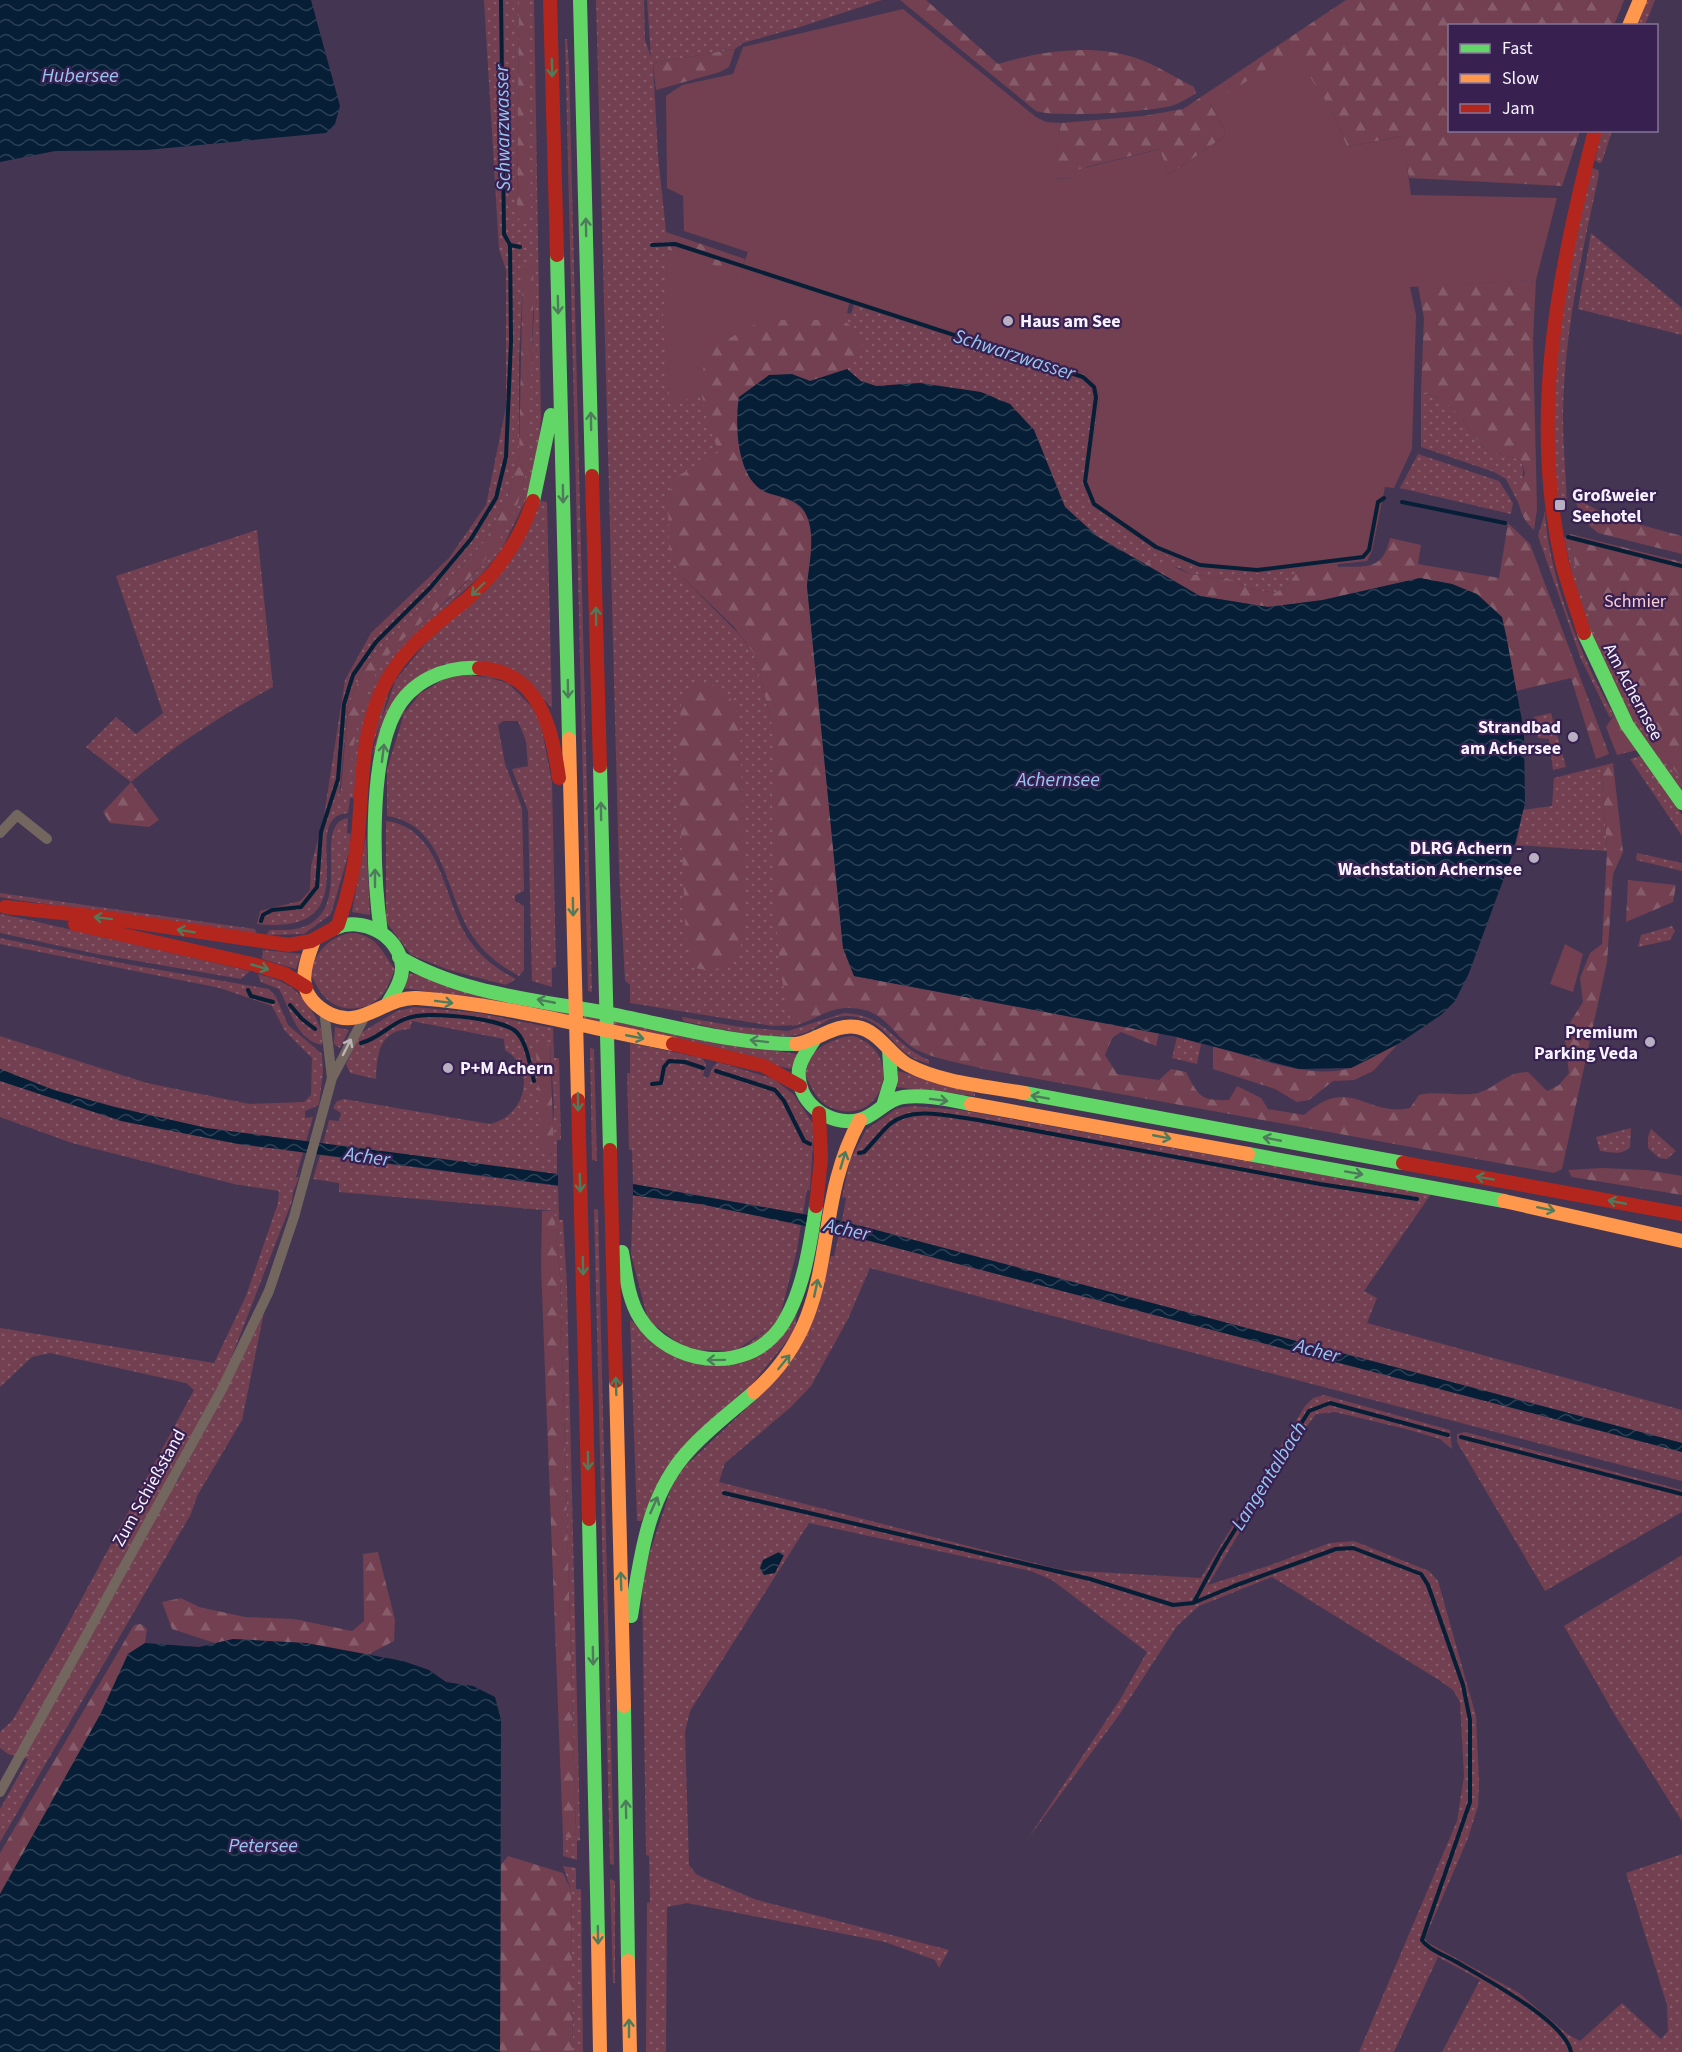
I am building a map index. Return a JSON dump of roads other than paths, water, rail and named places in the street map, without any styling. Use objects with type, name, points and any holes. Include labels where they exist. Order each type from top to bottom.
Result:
[{"type":"main road","points":[[550,0],[576,988],[600,2052]]},
{"type":"main road","points":[[580,0],[612,1208],[630,2052]]},
{"type":"main road","points":[[1630,24],[1640,0]]},
{"type":"main road","name":"Am Achernsee","points":[[1594,132],[1576,194],[1555,302],[1549,350],[1545,409],[1546,460],[1553,520],[1557,548],[1569,593],[1602,681],[1643,751],[1682,803]]},
{"type":"main road","points":[[338,925],[351,884],[369,724],[380,692],[392,670],[414,643],[495,572],[510,552],[529,518],[545,460],[559,352]]},
{"type":"main road","points":[[387,1005],[402,972],[399,957],[381,933],[375,897],[377,818],[385,740],[393,714],[403,698],[421,680],[446,669],[464,666],[490,669],[519,682],[533,695],[546,716],[552,737],[572,849]]},
{"type":"main road","points":[[2,906],[110,919],[260,942],[300,945],[314,940],[338,925],[362,924],[381,933]]},
{"type":"main road","points":[[2,906],[248,963],[285,975],[306,987],[324,1010],[346,1019],[364,1018],[387,1005],[412,998],[495,1009],[718,1054],[777,1072],[800,1086],[809,1102],[819,1113],[837,1121],[860,1120],[903,1097],[978,1105],[1547,1209],[1682,1241]]},
{"type":"main road","points":[[306,987],[302,972],[314,940]]},
{"type":"main road","points":[[399,957],[422,969],[467,984],[701,1032],[796,1044],[834,1028],[854,1026],[873,1033],[902,1061],[916,1068],[976,1084],[1682,1214]]},
{"type":"main road","points":[[800,1086],[800,1066],[816,1037]]},
{"type":"main road","points":[[883,1106],[891,1080],[888,1049]]},
{"type":"main road","points":[[612,1208],[629,1289],[640,1317],[665,1345],[678,1353],[700,1359],[721,1360],[741,1356],[759,1347],[776,1332],[788,1314],[798,1292],[816,1199],[823,1135],[819,1113]]},
{"type":"main road","points":[[623,1660],[643,1536],[660,1492],[676,1465],[695,1443],[767,1382],[790,1355],[808,1318],[844,1155],[860,1120]]},
{"type":"street","points":[[0,833],[17,815],[47,838]]},
{"type":"street","points":[[324,1010],[332,1078]]},
{"type":"street","points":[[332,1078],[364,1018]]},
{"type":"street","name":"Zum Schießstand","points":[[0,1792],[222,1389],[269,1291],[303,1184],[332,1078]]},
{"type":"water","name":"Hubersee","points":[[0,0],[311,0],[340,106],[335,124],[326,133],[147,150],[55,151],[0,162]]},
{"type":"water","name":"Achernsee","points":[[847,369],[861,381],[876,386],[920,383],[981,392],[1010,404],[1034,430],[1065,507],[1098,537],[1200,596],[1268,607],[1323,600],[1420,578],[1452,584],[1477,594],[1502,617],[1524,731],[1525,803],[1512,856],[1469,973],[1455,1001],[1441,1015],[1398,1044],[1351,1068],[1299,1069],[1177,1037],[854,976],[843,948],[807,586],[811,546],[810,525],[807,516],[798,504],[765,492],[752,481],[742,459],[737,420],[739,397],[769,375],[792,374],[810,381]]},
{"type":"water","name":"Acher","points":[[0,1069],[54,1090],[207,1128],[633,1184],[842,1221],[1682,1443],[1682,1452],[839,1233],[700,1204],[238,1144],[121,1121],[0,1081]]},
{"type":"water","points":[[779,1552],[784,1555],[775,1573],[764,1575],[760,1568],[763,1560]]},
{"type":"water","name":"Petersee","points":[[233,1639],[306,1643],[403,1661],[429,1670],[446,1682],[473,1686],[495,1697],[501,1720],[500,2052],[0,2052],[0,1894],[101,1713],[128,1654],[145,1643],[199,1647]]},
{"type":"waterway","name":"Schwarzwasser","points":[[501,0],[504,234],[510,245],[520,247]]},
{"type":"waterway","name":"Schwarzwasser","points":[[652,245],[675,244],[1083,377],[1094,387],[1096,397],[1085,482],[1094,504],[1156,547],[1200,565],[1257,570],[1363,557],[1369,550],[1378,502],[1384,498]]},
{"type":"waterway","points":[[261,921],[263,915],[272,910],[301,907],[317,887],[321,832],[338,779],[344,704],[353,675],[376,642],[430,588],[471,539],[496,498],[506,457],[511,341],[510,245]]},
{"type":"waterway","name":"Schwarzwasser","points":[[1402,502],[1505,523]]},
{"type":"waterway","name":"Schwarzwasser","points":[[1568,537],[1682,566]]},
{"type":"waterway","points":[[248,990],[251,996],[273,1002]]},
{"type":"waterway","points":[[290,1005],[315,1029]]},
{"type":"waterway","points":[[361,1043],[415,1016],[444,1015],[493,1022],[514,1030],[518,1034],[525,1046],[534,1081]]},
{"type":"waterway","points":[[652,1084],[661,1083],[664,1067],[669,1061],[685,1062],[703,1068]]},
{"type":"waterway","points":[[716,1071],[775,1090],[784,1101],[804,1141],[810,1144]]},
{"type":"waterway","points":[[859,1153],[864,1152],[890,1124],[899,1118],[933,1114],[978,1120],[1320,1184],[1417,1199]]},
{"type":"waterway","name":"Langentalbach","points":[[1194,1602],[1221,1552],[1309,1411],[1330,1403],[1448,1435]]},
{"type":"waterway","name":"Langentalbach","points":[[1461,1437],[1682,1494]]},
{"type":"waterway","points":[[724,1493],[1090,1579],[1173,1605],[1193,1603],[1336,1549],[1353,1548],[1421,1574],[1428,1585],[1463,1685],[1470,1720],[1470,1802],[1422,1940],[1432,1949],[1501,1988],[1539,2013],[1566,2040],[1571,2052]]},
{"type":"place","name":"Haus am See","points":[[1008,321]]},
{"type":"place","name":"Großweier Seehotel","points":[[1560,505]]},
{"type":"place","name":"Strandbad am Achersee","points":[[1573,737]]},
{"type":"place","name":"DLRG Achern - Wachstation Achernsee","points":[[1534,858]]},
{"type":"place","name":"Premium Parking Veda","points":[[1650,1042]]},
{"type":"place","name":"P+M Achern","points":[[448,1068]]},
{"type":"park label","name":"Schmier","points":[[1635,601]]}]
